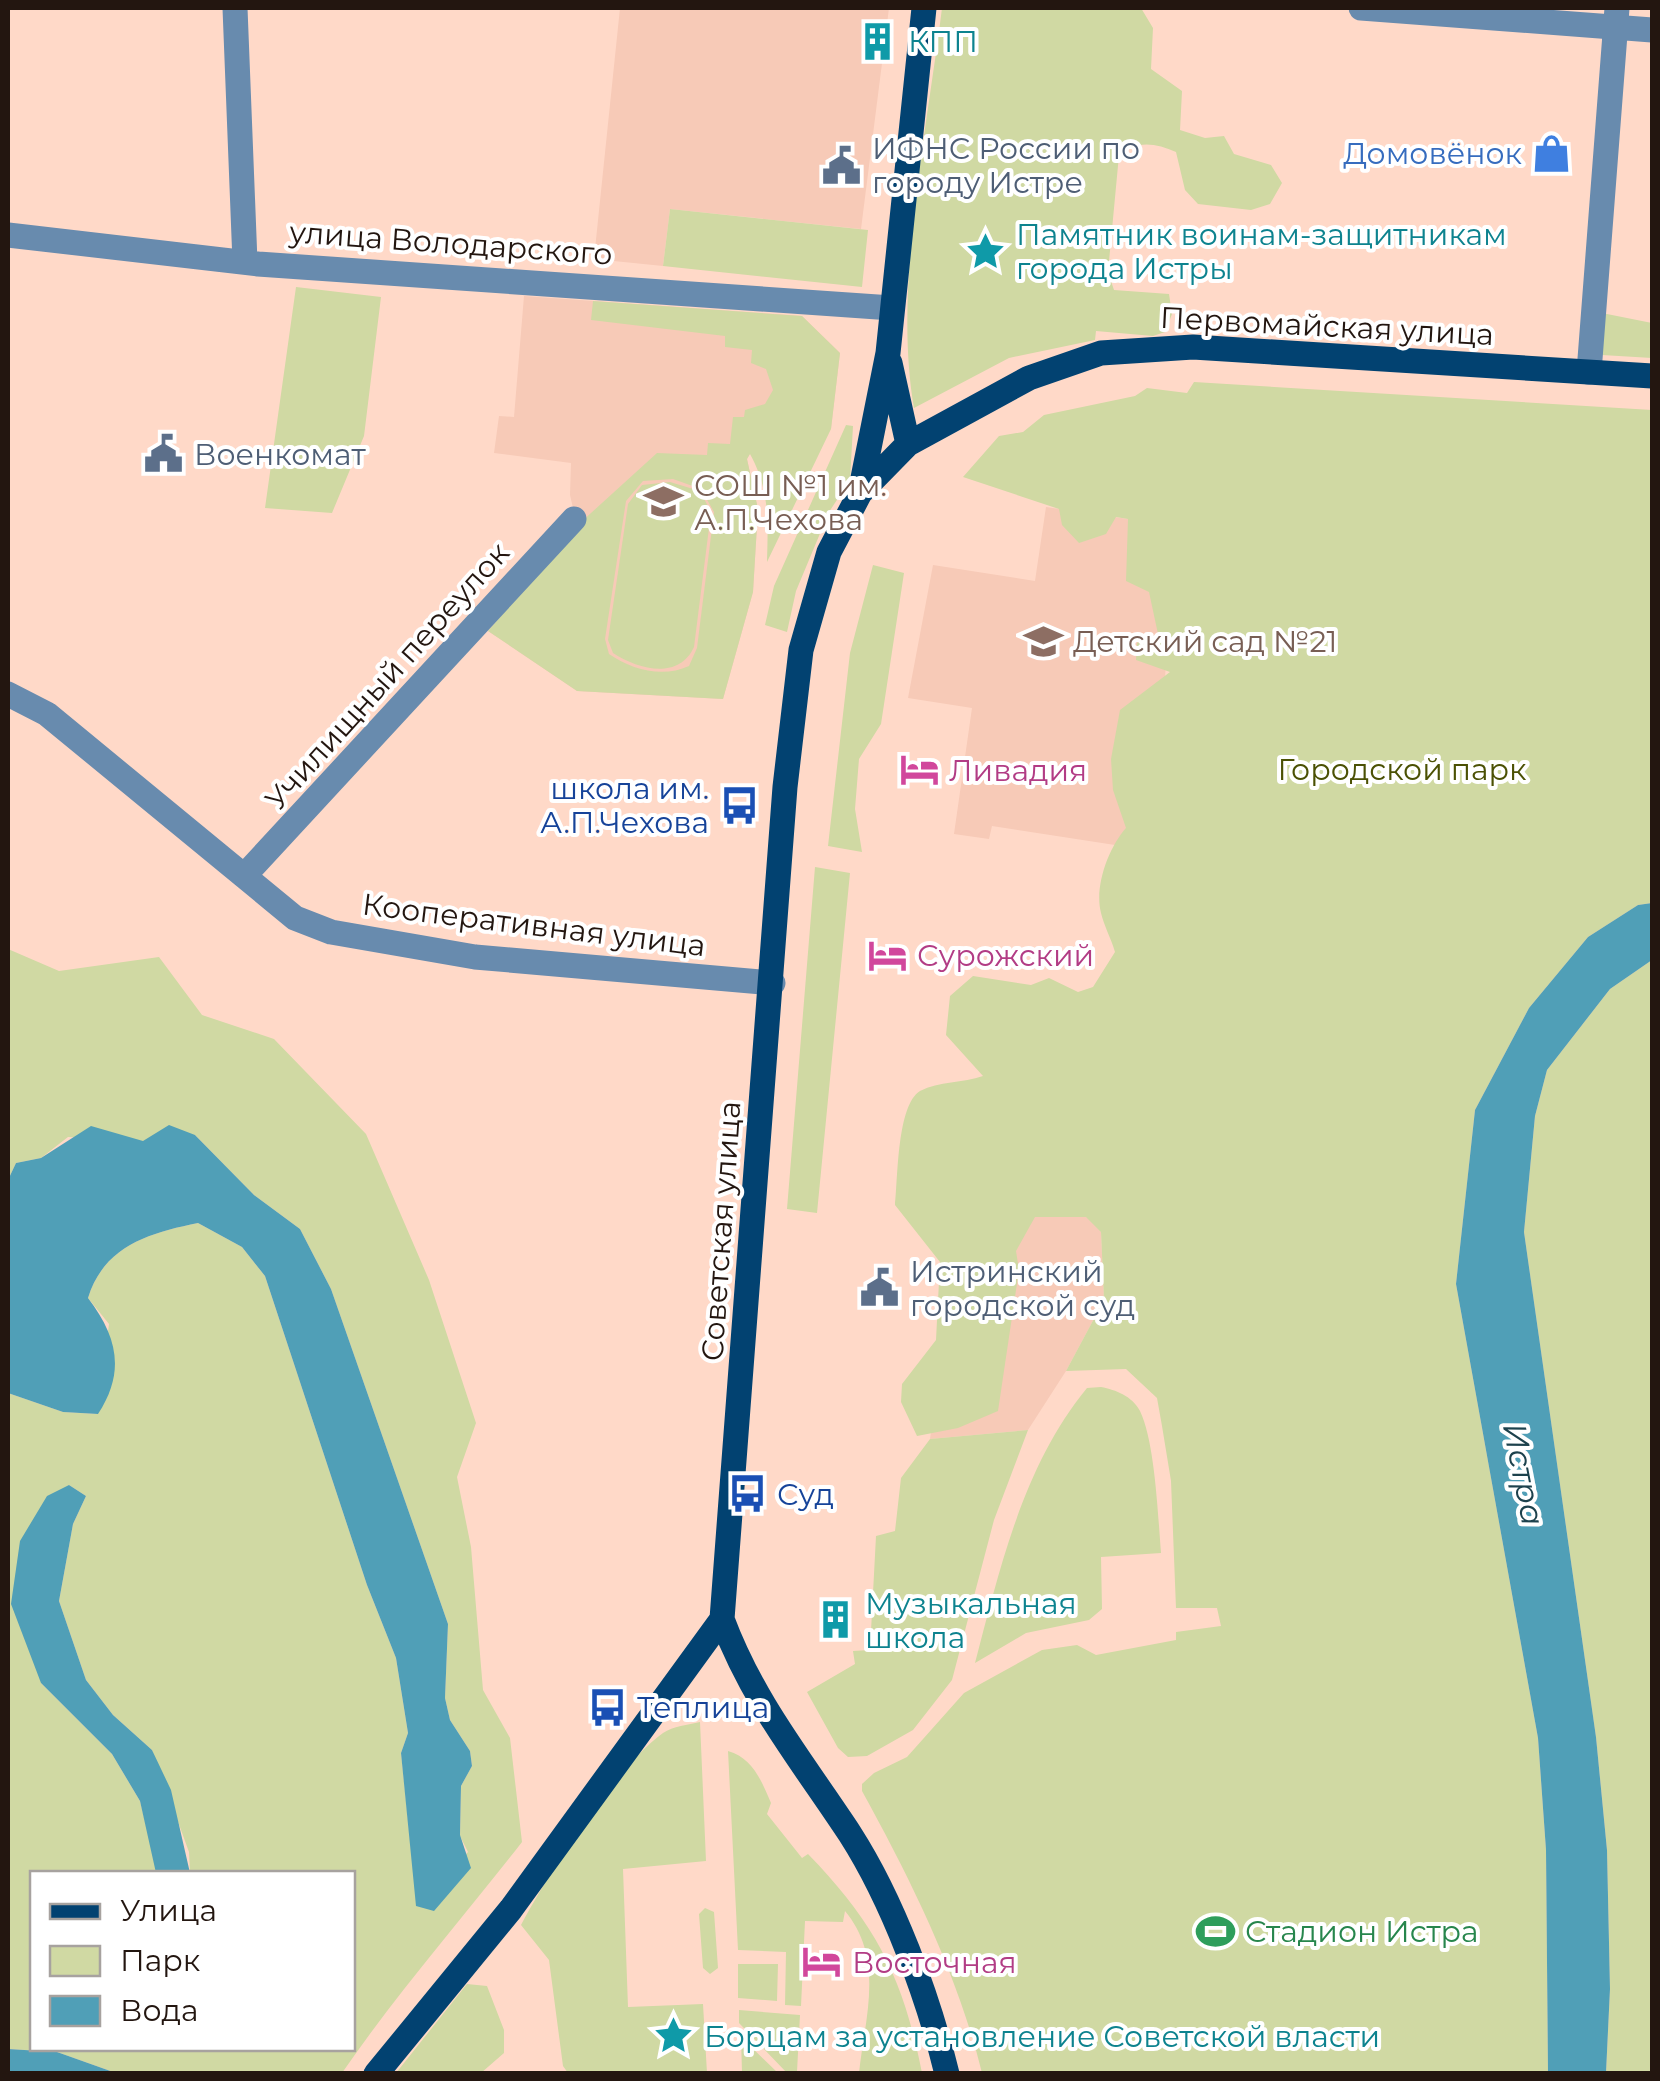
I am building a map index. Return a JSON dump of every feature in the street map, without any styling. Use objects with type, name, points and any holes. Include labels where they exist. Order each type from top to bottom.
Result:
[{"type":"main road","name":"Советская улица","points":[[924,8],[888,353],[860,494],[829,552],[801,650],[785,787],[722,1619],[742,1674],[851,1836],[884,1895],[947,2074]]},
{"type":"main road","name":"Первомайская улица","points":[[860,494],[908,444],[1029,378],[1101,353],[1192,347],[1652,376]]},
{"type":"main road","name":"Советская улица","points":[[888,353],[908,444]]},
{"type":"main road","points":[[376,2074],[511,1909],[722,1619]]},
{"type":"street","points":[[235,8],[245,262]]},
{"type":"street","points":[[1361,8],[1616,18],[1652,30]]},
{"type":"street","points":[[1589,372],[1616,18]]},
{"type":"street","name":"улица Володарского","points":[[8,236],[245,262],[892,308]]},
{"type":"street","name":"Училищный переулок","points":[[246,876],[574,518]]},
{"type":"street","name":"Кооперативная улица","points":[[8,694],[47,714],[295,918],[370,940],[561,966],[773,983]]},
{"type":"shaded area","points":[[620,8],[889,8],[861,229],[670,209],[663,266],[594,259]]},
{"type":"shaded area","name":"СОШ №1 им. А.П.Чехова","points":[[524,296],[802,316],[840,353],[831,429],[809,442],[750,453],[747,459],[758,509],[753,592],[723,699],[577,691],[488,631],[578,530],[570,495],[571,463],[494,453],[499,416],[514,417]]},
{"type":"shaded area","name":"Детский сад №21","points":[[1046,507],[1128,519],[1171,584],[1154,851],[992,826],[989,839],[954,834],[972,708],[908,698],[933,565],[1035,581]]},
{"type":"shaded area","points":[[1067,1164],[1101,1232],[1104,1300],[1066,1371],[1028,1430],[930,1439],[941,1364]]},
{"type":"green space","points":[[942,8],[1141,8],[1153,28],[1151,69],[1182,91],[1180,130],[1205,138],[1224,136],[1234,154],[1271,165],[1282,183],[1270,204],[1251,210],[1198,204],[1185,190],[1176,152],[1146,144],[1126,150],[1119,155],[1108,272],[1114,290],[1169,294],[1172,314],[1165,332],[1153,336],[1096,331],[1095,340],[1009,358],[914,408],[907,313],[910,262]]},
{"type":"green space","points":[[670,209],[868,230],[862,287],[663,266]]},
{"type":"green space","points":[[296,287],[381,297],[364,436],[332,513],[265,508]]},
{"type":"green space","points":[[593,301],[802,316],[840,353],[831,429],[767,562],[764,493],[750,454],[747,459],[758,509],[753,592],[723,699],[577,691],[488,631],[580,523],[657,453],[707,455],[708,443],[730,444],[733,417],[744,417],[745,410],[765,404],[773,390],[766,369],[751,363],[752,350],[725,347],[725,336],[591,320]],"holes":[[[673,479],[701,489],[714,512],[697,648],[689,666],[679,670],[658,672],[628,664],[609,654],[605,639],[626,501],[643,481]]]},
{"type":"green space","points":[[1602,313],[1652,323],[1652,358],[1602,355]]},
{"type":"green space","name":"Городской парк","points":[[1194,382],[1652,410],[1652,903],[1638,905],[1588,937],[1529,1008],[1475,1110],[1456,1284],[1538,1738],[1546,1850],[1548,2073],[982,2073],[960,2000],[931,1929],[862,1791],[862,1784],[874,1773],[907,1757],[964,1693],[1042,1650],[1077,1645],[1096,1655],[1176,1640],[1176,1632],[1221,1626],[1217,1608],[1176,1608],[1171,1481],[1157,1398],[1126,1369],[1066,1371],[1104,1300],[1101,1232],[1086,1217],[1035,1217],[1016,1251],[1019,1270],[998,1411],[958,1428],[917,1436],[901,1402],[902,1384],[936,1340],[940,1262],[895,1205],[903,1126],[912,1099],[927,1088],[983,1076],[946,1035],[950,996],[973,976],[1031,985],[1049,978],[1078,992],[1093,987],[1115,952],[1099,902],[1109,856],[1126,828],[1113,790],[1111,759],[1120,710],[1170,672],[1136,660],[1137,643],[1158,634],[1149,592],[1126,581],[1128,519],[1116,517],[1106,534],[1079,543],[1062,525],[1059,509],[963,477],[999,436],[1023,432],[1044,415],[1135,396],[1147,388],[1187,393]]},
{"type":"green space","points":[[846,425],[853,426],[850,480],[829,512],[796,591],[787,632],[765,625],[774,586]]},
{"type":"green space","points":[[670,482],[700,491],[711,512],[694,647],[679,664],[658,669],[613,653],[608,640],[628,504],[642,485]]},
{"type":"green space","points":[[873,565],[904,573],[881,724],[859,759],[855,809],[862,852],[828,846],[850,653]]},
{"type":"green space","points":[[815,867],[850,873],[817,1213],[787,1209]]},
{"type":"green space","points":[[8,949],[59,971],[159,957],[202,1015],[274,1039],[366,1134],[429,1280],[476,1423],[457,1477],[471,1547],[483,1690],[510,1738],[522,1842],[342,2073],[116,2073],[57,2052],[41,2051],[355,2051],[355,1871],[190,1871],[189,1852],[152,1750],[113,1715],[86,1680],[59,1601],[73,1524],[86,1496],[69,1485],[41,1683],[112,1754],[140,1801],[157,1870],[30,1871],[30,2050],[8,2049],[8,1393],[63,1412],[98,1414],[109,1324],[88,1298],[105,1266],[131,1245],[198,1223],[242,1247],[265,1276],[367,1585],[396,1658],[408,1733],[401,1753],[417,1906],[468,1852],[460,1836],[461,1786],[472,1766],[470,1751],[450,1720],[445,1698],[448,1624],[331,1289],[300,1229],[254,1195],[195,1135],[143,1141],[68,1137],[41,1158],[16,1163],[8,1180]]},
{"type":"green space","points":[[1652,960],[1652,2073],[1606,2073],[1610,1989],[1607,1850],[1596,1737],[1524,1232],[1535,1116],[1547,1070],[1610,989]]},
{"type":"green space","points":[[1101,1387],[1133,1401],[1145,1424],[1155,1480],[1161,1553],[1101,1557],[1102,1609],[1089,1620],[1026,1633],[975,1663],[1016,1519],[1030,1484],[1065,1418],[1087,1388]]},
{"type":"green space","points":[[1028,1430],[994,1520],[952,1680],[913,1730],[867,1756],[848,1757],[838,1748],[807,1692],[855,1664],[853,1651],[870,1650],[876,1536],[895,1531],[901,1478],[930,1439]]},
{"type":"green space","points":[[700,1722],[706,1861],[623,1869],[628,2007],[703,2004],[707,2073],[568,2073],[563,2066],[549,1960],[521,1925],[566,1849],[625,1770],[663,1733]]},
{"type":"green space","points":[[728,1751],[750,1765],[771,1803],[767,1814],[802,1858],[808,1854],[832,1880],[869,1929],[896,1980],[922,2073],[859,2073],[869,1969],[857,1929],[845,1911],[843,1922],[805,1921],[801,2006],[785,2005],[786,1952],[738,1950]]},
{"type":"green space","points":[[705,1908],[714,1912],[718,1968],[710,1974],[703,1968],[699,1914]]},
{"type":"green space","points":[[738,1964],[778,1964],[777,2001],[738,1998]]},
{"type":"green space","points":[[467,1984],[487,1986],[504,2030],[504,2053],[481,2073],[396,2073]]},
{"type":"green space","points":[[739,2010],[800,2015],[797,2072],[821,2073],[787,2073],[739,2023]]},
{"type":"green space","points":[[741,2037],[778,2073],[742,2073]]},
{"type":"water","name":"Истра","points":[[1652,903],[1652,960],[1610,989],[1547,1070],[1535,1116],[1524,1232],[1596,1737],[1607,1850],[1610,1989],[1606,2073],[1548,2073],[1546,1850],[1538,1738],[1456,1284],[1475,1110],[1529,1008],[1588,937],[1638,905]]},
{"type":"water","points":[[169,1125],[195,1135],[254,1195],[300,1229],[331,1289],[448,1624],[445,1698],[450,1720],[470,1751],[472,1766],[461,1786],[460,1835],[471,1868],[434,1911],[416,1906],[401,1753],[408,1733],[396,1658],[367,1585],[265,1276],[242,1247],[198,1223],[146,1237],[105,1266],[88,1298],[106,1326],[114,1354],[112,1383],[98,1414],[63,1412],[8,1393],[8,1180],[16,1163],[41,1158],[91,1126],[143,1141]]},
{"type":"water","points":[[69,1485],[86,1496],[73,1524],[59,1601],[86,1680],[113,1715],[152,1750],[171,1790],[190,1871],[156,1871],[140,1801],[112,1754],[41,1683],[11,1604],[20,1541],[47,1496]]},
{"type":"water","points":[[8,2049],[57,2052],[116,2073],[8,2073]]},
{"type":"place","name":"КПП","points":[[878,41]]},
{"type":"place","name":"Домовёнок","points":[[1552,153]]},
{"type":"place","name":"ИФНС России по городу Истре","points":[[842,165]]},
{"type":"place","name":"Памятник воинам-защитникам города Истры","points":[[986,251]]},
{"type":"place","name":"Военкомат","points":[[164,454]]},
{"type":"place","name":"СОШ №1 им. А.П.Чехова","points":[[664,502]]},
{"type":"place","name":"Детский сад №21","points":[[1043,641]]},
{"type":"place","name":"Ливадия","points":[[919,770]]},
{"type":"place","name":"школа им. А.П.Чехова","points":[[739,805]]},
{"type":"place","name":"Сурожский","points":[[887,955]]},
{"type":"place","name":"Истринский городской суд","points":[[880,1288]]},
{"type":"place","name":"Суд","points":[[747,1494]]},
{"type":"place","name":"Музыкальная школа","points":[[835,1620]]},
{"type":"place","name":"Теплица","points":[[607,1707]]},
{"type":"place","name":"Стадион Истра","points":[[1215,1931]]},
{"type":"place","name":"Восточная","points":[[822,1962]]},
{"type":"place","name":"Борцам за установление Советской власти","points":[[674,2036]]}]
